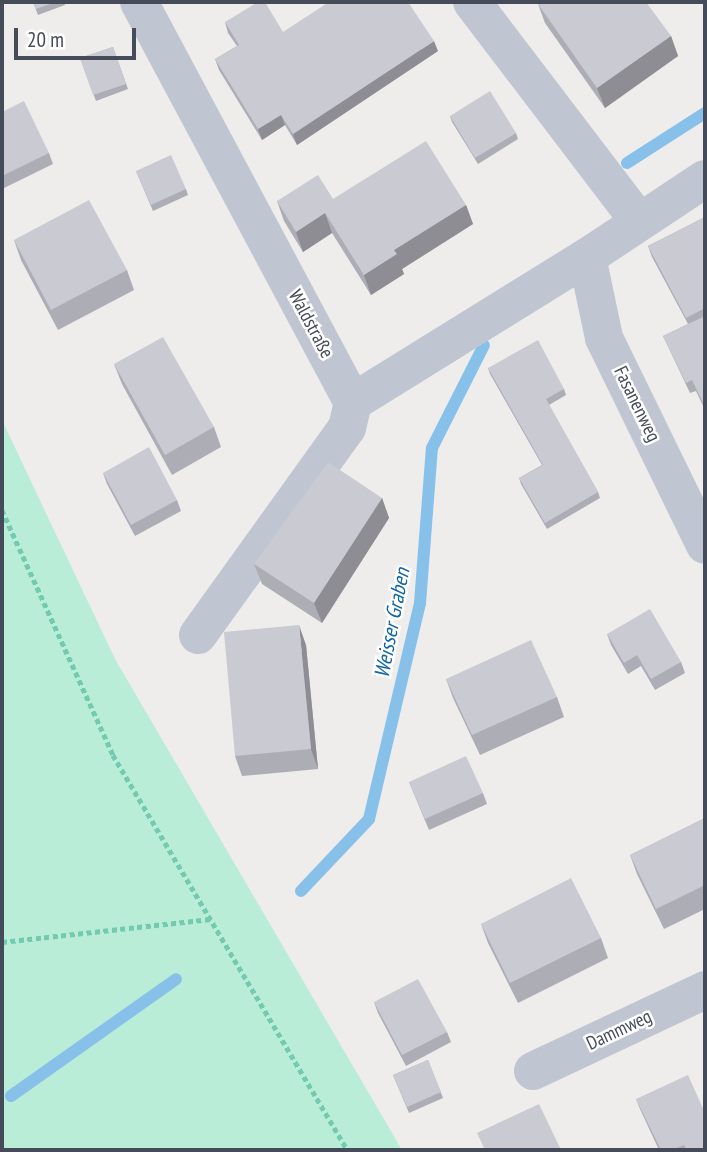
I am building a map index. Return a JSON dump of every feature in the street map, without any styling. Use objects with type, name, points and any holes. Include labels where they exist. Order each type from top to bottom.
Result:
[{"type":"street","name":"Waldstraße","points":[[139,2],[353,402]]},
{"type":"street","points":[[472,2],[638,220]]},
{"type":"street","points":[[198,635],[347,428],[353,402],[587,257],[638,220],[705,179]]},
{"type":"street","name":"Fasanenweg","points":[[587,257],[604,338],[705,545]]},
{"type":"street","name":"Dammweg","points":[[533,1071],[705,990]]},
{"type":"path","points":[[2,510],[113,755],[348,1150]]},
{"type":"path","points":[[2,942],[211,919]]},
{"type":"green space","points":[[2,420],[115,659],[402,1150],[2,1150]]},
{"type":"building","points":[[33,2],[56,2],[36,9]]},
{"type":"building","points":[[258,2],[265,2],[283,32],[329,2],[408,2],[434,41],[293,134],[281,115],[258,129],[215,59],[239,45],[225,22]]},
{"type":"building","points":[[646,2],[671,36],[597,88],[538,4]]},
{"type":"building","points":[[113,47],[126,84],[93,95],[80,58]]},
{"type":"building","points":[[490,91],[516,133],[475,158],[450,116]]},
{"type":"building","points":[[24,101],[49,153],[2,176],[2,112]]},
{"type":"building","points":[[426,141],[466,205],[394,250],[397,254],[364,275],[325,213],[296,232],[277,201],[318,175],[333,199]]},
{"type":"building","points":[[171,155],[186,189],[151,205],[136,171]]},
{"type":"building","points":[[89,200],[127,270],[51,310],[14,240]]},
{"type":"building","points":[[705,217],[705,308],[686,318],[648,246]]},
{"type":"building","points":[[705,316],[705,407],[692,380],[686,383],[663,336]]},
{"type":"building","points":[[163,337],[214,427],[165,455],[114,364]]},
{"type":"building","points":[[538,340],[564,389],[546,399],[598,492],[545,523],[519,478],[543,465],[488,368]]},
{"type":"building","points":[[149,447],[177,500],[131,525],[103,473]]},
{"type":"building","points":[[328,462],[382,498],[314,603],[254,564]]},
{"type":"building","points":[[650,609],[681,662],[651,679],[637,655],[624,663],[607,634]]},
{"type":"building","points":[[299,625],[311,749],[235,756],[224,632]]},
{"type":"building","points":[[531,640],[557,697],[472,735],[446,679]]},
{"type":"building","points":[[466,756],[483,793],[425,819],[409,782]]},
{"type":"building","points":[[705,818],[705,885],[656,909],[630,855]]},
{"type":"building","points":[[571,878],[601,938],[510,983],[481,924]]},
{"type":"building","points":[[418,979],[447,1032],[402,1055],[374,1002]]},
{"type":"building","points":[[428,1060],[441,1092],[407,1107],[393,1075]]},
{"type":"building","points":[[688,1075],[705,1113],[705,1150],[687,1150],[684,1145],[672,1150],[661,1150],[636,1099]]},
{"type":"building","points":[[539,1104],[561,1150],[485,1150],[477,1133]]},
{"type":"waterway","name":"Weisser Graben","points":[[627,163],[705,113]]},
{"type":"waterway","name":"Weisser Graben","points":[[301,891],[369,819],[420,603],[432,448],[484,345]]},
{"type":"waterway","name":"Weisser Graben","points":[[11,1096],[176,979]]}]
